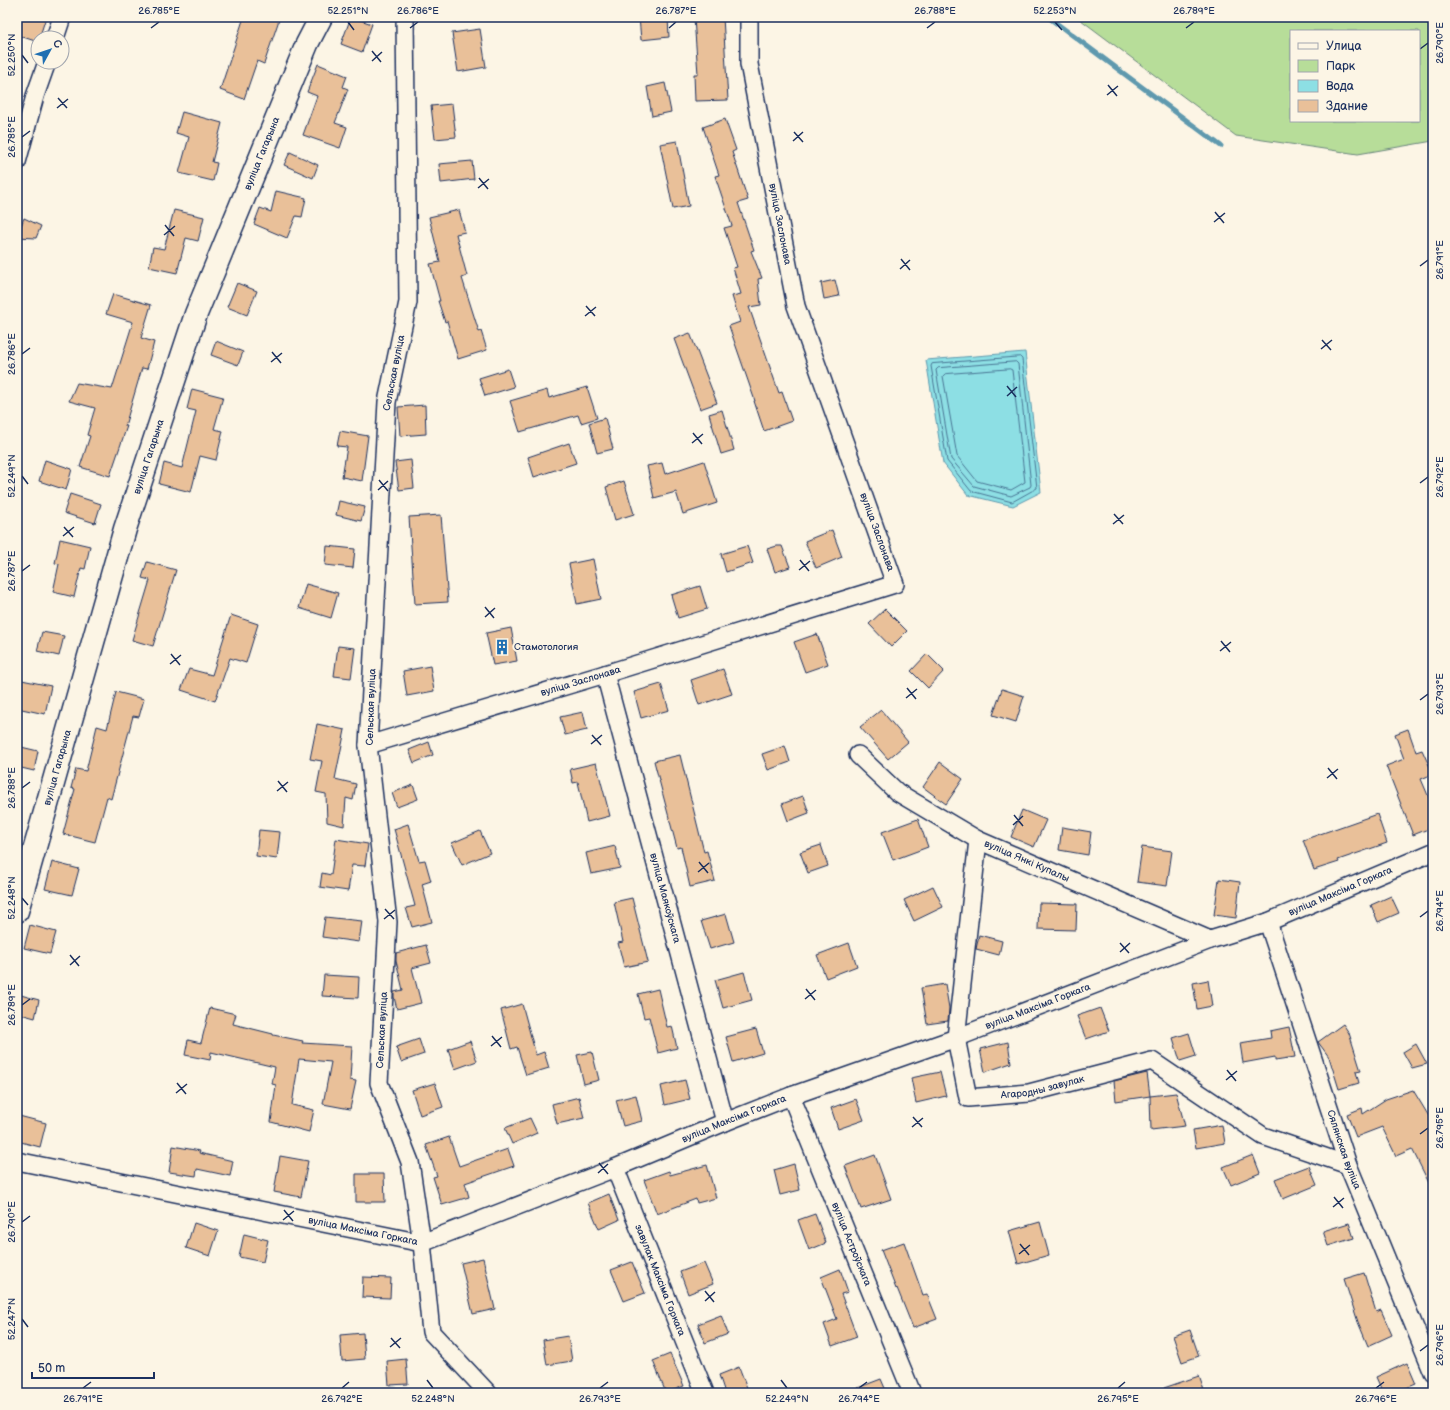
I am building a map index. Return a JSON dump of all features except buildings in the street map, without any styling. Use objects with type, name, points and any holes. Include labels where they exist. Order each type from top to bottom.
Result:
[{"type":"street","points":[[58,30],[62,17]]},
{"type":"street","name":"вуліца Гагарына","points":[[17,911],[125,529],[196,314],[304,51],[321,17]]},
{"type":"street","name":"Сельская вуліца","points":[[405,17],[408,302],[387,402],[368,745],[388,922],[379,1083],[410,1162],[422,1243],[431,1332],[488,1393]]},
{"type":"street","name":"вуліца Заслонава","points":[[368,745],[605,674],[895,584],[796,306],[749,64],[749,17]]},
{"type":"street","points":[[17,162],[35,96],[44,70]]},
{"type":"street","name":"вуліца Маякоўскага","points":[[605,674],[725,1122]]},
{"type":"street","name":"вуліца Янкі Купалы","points":[[858,756],[897,792],[978,840],[1210,940]]},
{"type":"street","name":"Агародны завулак","points":[[978,840],[956,1038],[968,1098],[1029,1093],[1152,1061],[1263,1136],[1348,1166]]},
{"type":"street","name":"вуліца Максіма Горкага","points":[[17,1161],[422,1243],[616,1168],[791,1096],[956,1038],[1210,940],[1268,922],[1433,852]]},
{"type":"street","name":"Сялянская вуліца","points":[[1268,922],[1348,1166],[1433,1372]]},
{"type":"street","name":"вуліца Астроўскага","points":[[791,1096],[912,1393]]},
{"type":"street","name":"завулак Максіма Горкага","points":[[616,1168],[705,1393]]},
{"type":"green space","points":[[1077,17],[1433,17],[1433,141],[1358,154],[1236,136]]},
{"type":"water","points":[[1025,352],[1041,492],[1013,506],[968,495],[943,463],[926,360]]},
{"type":"waterway","points":[[1048,17],[1221,146]]},
{"type":"place","name":"Стамотология","points":[[502,647]]}]
